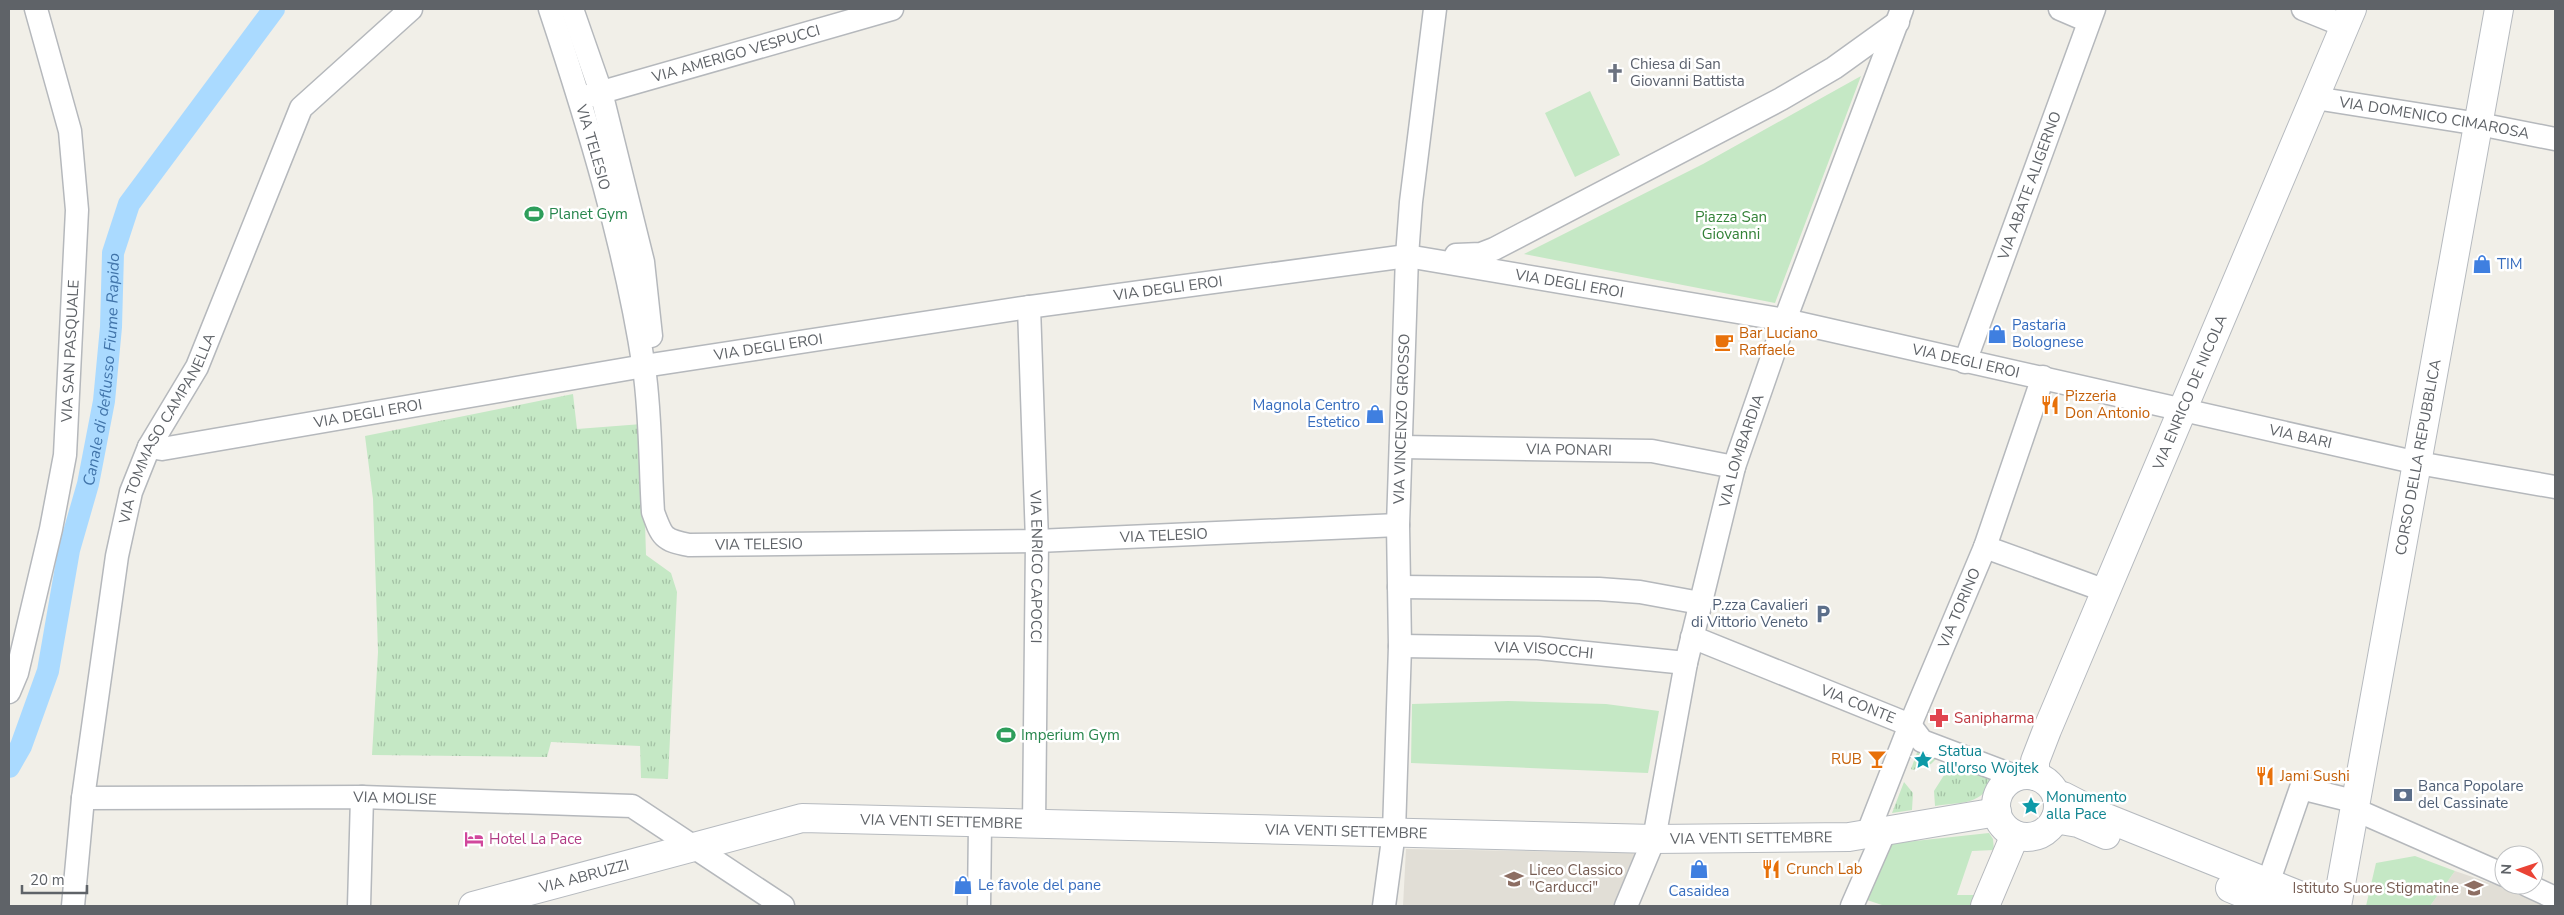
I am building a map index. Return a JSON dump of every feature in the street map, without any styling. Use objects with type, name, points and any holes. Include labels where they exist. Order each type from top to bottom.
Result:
[{"type":"main road","name":"CORSO DELLA REPUBBLICA","points":[[2338,906],[2499,9]]},
{"type":"main road","name":"VIA ENRICO DE NICOLA","points":[[2026,777],[2035,761],[2349,17]]},
{"type":"main road","points":[[2056,809],[2042,833],[2034,837],[2015,834],[2003,826],[1997,812],[1999,795],[2003,787],[2026,777],[2045,781],[2056,809],[2078,823],[2271,895],[2326,906]]},
{"type":"main road","name":"VIA VENTI SETTEMBRE","points":[[696,848],[802,818],[980,824],[1654,839],[1850,837],[1997,812]]},
{"type":"main road","points":[[1985,906],[2015,834]]},
{"type":"main road","name":"VIA ABRUZZI","points":[[473,906],[696,848]]},
{"type":"street","name":"VIA SAN PASQUALE","points":[[9,692],[17,673],[51,529],[65,455],[73,328],[77,210],[70,131],[36,9]]},
{"type":"street","name":"VIA TELESIO","points":[[550,9],[579,99],[649,365]]},
{"type":"street","name":"VIA TELESIO","points":[[572,9],[601,92],[643,262],[649,365],[653,512],[660,530],[669,541],[689,545],[1037,541],[1398,525]]},
{"type":"street","name":"VIA AMERIGO VESPUCCI","points":[[579,99],[892,9]]},
{"type":"street","name":"VIA VINCENZO GROSSO","points":[[1384,906],[1394,832],[1400,646],[1398,525],[1407,256],[1411,202],[1435,9]]},
{"type":"street","points":[[2060,9],[2091,15]]},
{"type":"street","points":[[2303,9],[2349,17]]},
{"type":"street","name":"VIA TOMMASO CAMPANELLA","points":[[73,906],[83,798],[117,556],[131,492],[149,447],[197,367],[301,108],[411,10]]},
{"type":"street","points":[[1488,263],[1834,68],[1900,15]]},
{"type":"street","name":"VIA LOMBARDIA","points":[[1626,906],[1654,839],[1686,663],[1734,467],[1785,320],[1900,15]]},
{"type":"street","name":"VIA ABATE ALIGERNO","points":[[1965,362],[2091,15]]},
{"type":"street","name":"VIA DOMENICO CIMAROSA","points":[[2315,98],[2479,124],[2555,140]]},
{"type":"street","name":"VIA DEGLI EROI","points":[[149,447],[162,449],[649,365],[1029,307],[1407,256],[1488,263],[1785,320],[2183,410]]},
{"type":"street","name":"VIA ENRICO CAPOCCI","points":[[1029,307],[1037,541],[1034,825]]},
{"type":"street","name":"VIA TORINO","points":[[1852,906],[1910,725],[1985,547],[2043,377]]},
{"type":"street","name":"VIA BARI","points":[[2183,410],[2418,463],[2555,487]]},
{"type":"street","name":"VIA PONARI","points":[[1401,447],[1652,451],[1734,467]]},
{"type":"street","points":[[1985,547],[2106,591]]},
{"type":"street","points":[[1399,587],[1599,588],[1640,592],[1700,603]]},
{"type":"street","name":"VIA CONTE","points":[[1692,637],[1910,725],[1922,741],[2026,777]]},
{"type":"street","name":"VIA VISOCCHI","points":[[1400,646],[1538,648],[1686,663]]},
{"type":"street","points":[[2271,895],[2301,788],[2357,806],[2494,870]]},
{"type":"street","points":[[359,906],[362,797]]},
{"type":"street","name":"VIA MOLISE","points":[[83,798],[362,797],[632,806],[783,906]]},
{"type":"street","points":[[979,906],[980,824]]},
{"type":"shaded area","name":"Liceo Classico \"Carducci\"","points":[[1406,849],[1635,853],[1614,906],[1403,906]]},
{"type":"shaded area","name":"Istituto Suore Stigmatine","points":[[2455,871],[2494,884],[2494,895],[2526,895],[2555,905],[2555,906],[2430,906]]},
{"type":"green space","name":"Piazza San Giovanni","points":[[1861,76],[1775,303],[1524,254],[1703,164]]},
{"type":"green space","points":[[1590,91],[1620,155],[1575,177],[1545,113]]},
{"type":"green space","points":[[573,394],[577,429],[642,424],[646,555],[671,573],[677,592],[668,779],[641,778],[640,746],[551,742],[547,757],[372,755],[378,652],[373,499],[365,436]]},
{"type":"green space","points":[[1508,701],[1606,704],[1659,711],[1648,773],[1411,763],[1412,704]]},
{"type":"green space","points":[[1918,750],[1939,756],[1931,764],[1913,770],[1911,769]]},
{"type":"green space","points":[[1953,761],[1993,777],[1984,793],[1977,798],[1962,803],[1935,806],[1934,791]]},
{"type":"green space","points":[[1904,782],[1913,793],[1912,810],[1892,813]]},
{"type":"green space","points":[[1989,833],[1993,839],[1994,850],[1972,851],[1957,895],[1979,895],[1975,906],[1885,906],[1867,900],[1887,844]]},
{"type":"green space","points":[[2415,856],[2455,871],[2430,906],[2366,906],[2376,863]]},
{"type":"waterway","name":"Canale di deflusso Fiume Rapido","points":[[9,767],[21,746],[48,671],[69,550],[88,484],[104,401],[111,327],[113,253],[129,204],[274,9]]},
{"type":"place","name":"Chiesa di San Giovanni Battista","points":[[1615,73]]},
{"type":"place","name":"Planet Gym","points":[[534,214]]},
{"type":"place","name":"TIM","points":[[2482,264]]},
{"type":"place","name":"Pastaria Bolognese","points":[[1997,334]]},
{"type":"place","name":"Bar Luciano Raffaele","points":[[1724,342]]},
{"type":"place","name":"Pizzeria Don Antonio","points":[[2050,405]]},
{"type":"place","name":"Magnola Centro Estetico","points":[[1375,414]]},
{"type":"place","name":"P.zza Cavalieri di Vittorio Veneto","points":[[1823,614]]},
{"type":"place","name":"Sanipharma","points":[[1939,718]]},
{"type":"place","name":"Imperium Gym","points":[[1006,735]]},
{"type":"place","name":"RUB","points":[[1877,759]]},
{"type":"place","name":"Statua all'orso Wojtek","points":[[1923,760]]},
{"type":"place","name":"Jami Sushi","points":[[2265,776]]},
{"type":"place","name":"Banca Popolare del Cassinate","points":[[2403,795]]},
{"type":"place","name":"Monumento alla Pace","points":[[2031,806]]},
{"type":"place","name":"Hotel La Pace","points":[[474,839]]},
{"type":"place","name":"Casaidea","points":[[1699,869]]},
{"type":"place","name":"Crunch Lab","points":[[1771,869]]},
{"type":"place","name":"Liceo Classico \"Carducci\"","points":[[1514,879]]},
{"type":"place","name":"Le favole del pane","points":[[963,885]]},
{"type":"place","name":"Istituto Suore Stigmatine","points":[[2474,888]]}]
